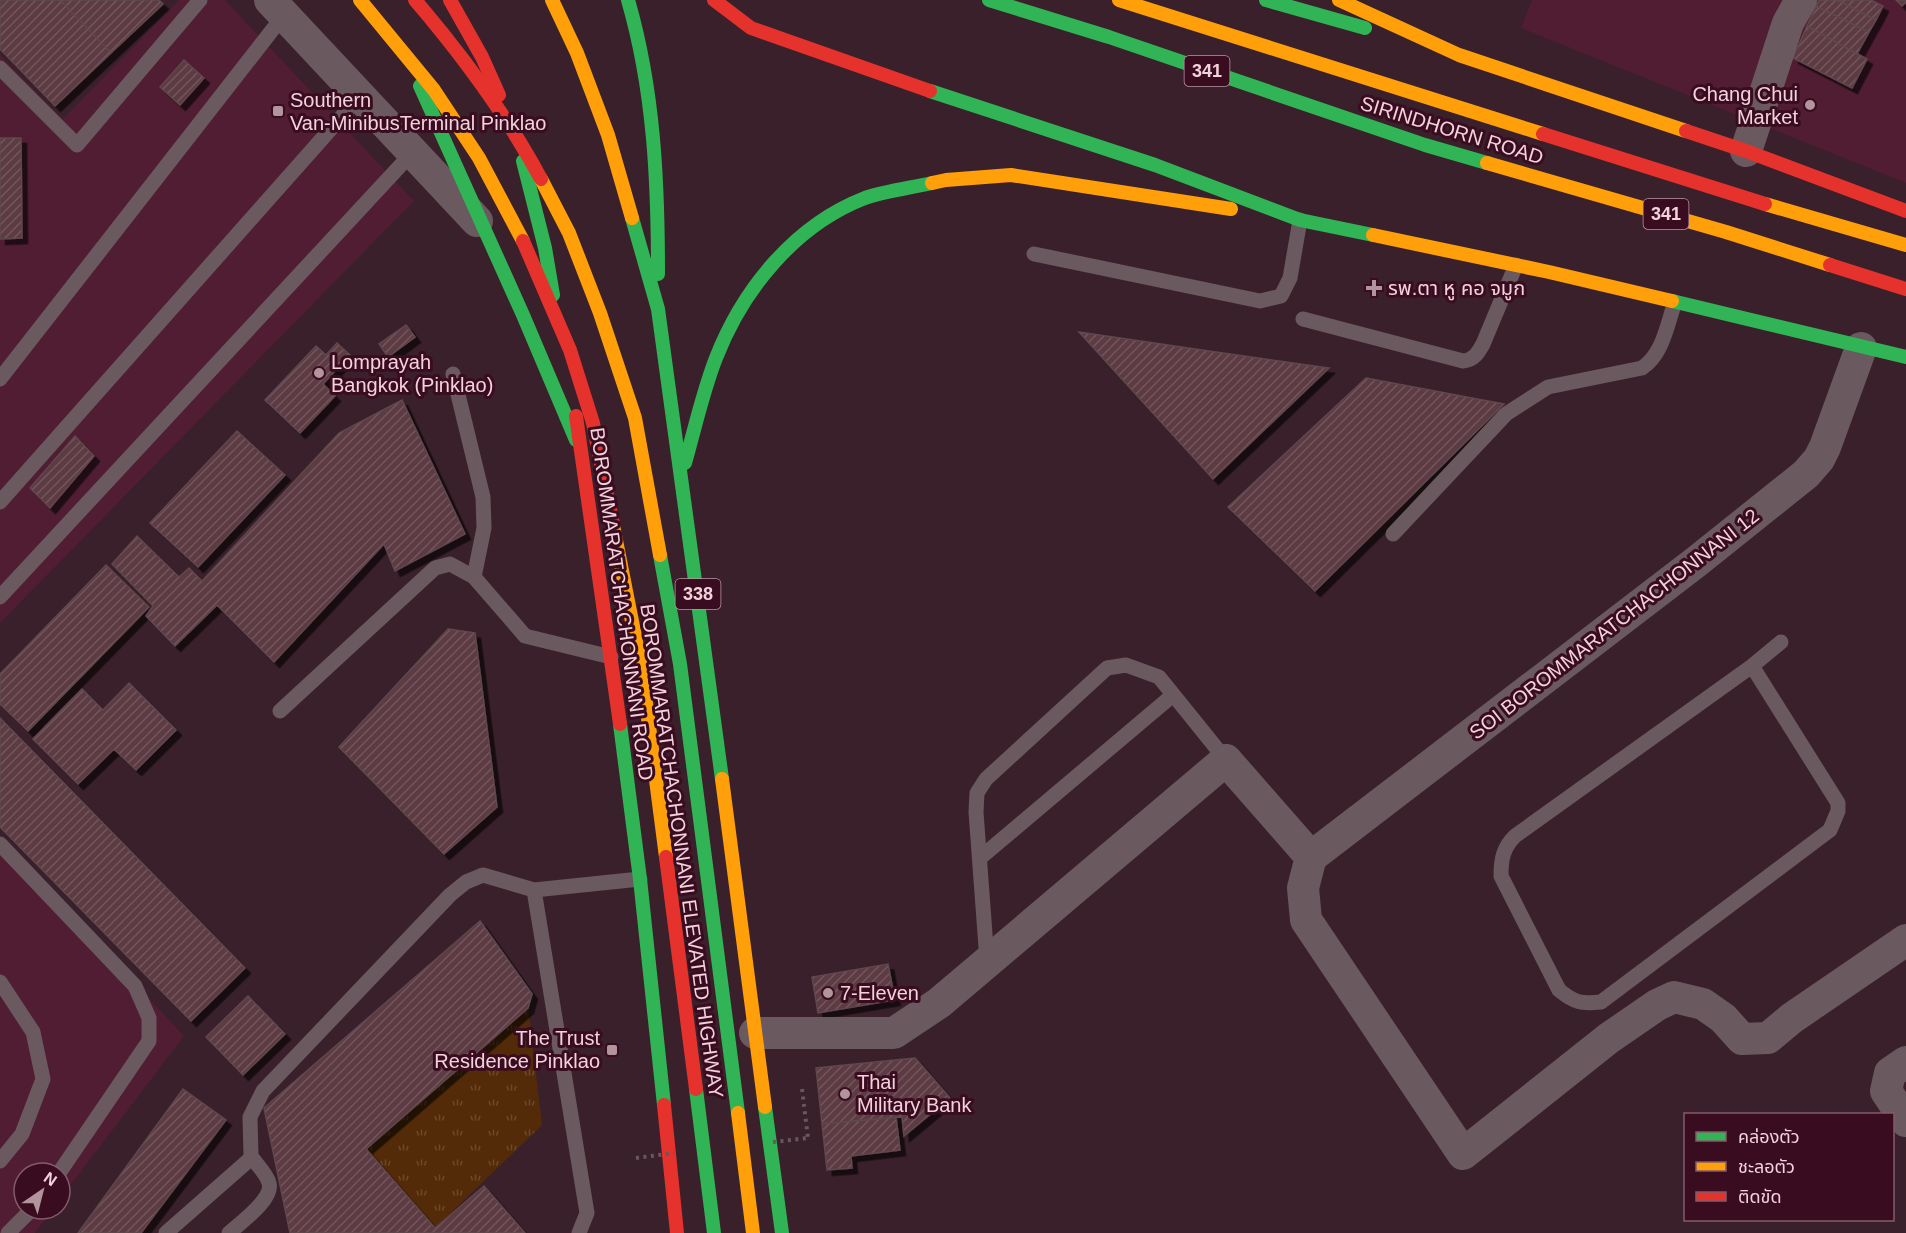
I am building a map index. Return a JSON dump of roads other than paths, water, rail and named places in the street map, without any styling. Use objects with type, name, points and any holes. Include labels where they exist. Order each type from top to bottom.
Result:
[{"type":"main road","name":"BOROMMARATCHACHONNANI ELEVATED HIGHWAY","points":[[360,0],[434,90],[479,158],[546,290],[570,350],[594,423],[642,672],[714,1233]]},
{"type":"main road","name":"BOROMMARATCHACHONNANI ELEVATED HIGHWAY","points":[[415,0],[451,42],[492,99],[531,161],[569,233],[600,313],[635,418],[680,664],[753,1233]]},
{"type":"main road","name":"BOROMMARATCHACHONNANI ROAD","points":[[450,0],[482,57],[507,112],[528,174],[545,248],[583,456],[611,657],[640,879],[677,1233]]},
{"type":"main road","name":"338","points":[[552,0],[577,53],[608,135],[658,309],[755,1033]]},
{"type":"main road","points":[[628,0],[635,22],[651,111],[659,204],[658,309]]},
{"type":"main road","points":[[714,0],[752,28],[996,114],[1155,165],[1300,220]]},
{"type":"main road","name":"SIRINDHORN ROAD","points":[[989,0],[1109,37],[1425,145],[1726,232],[1906,289]]},
{"type":"main road","points":[[1119,0],[1746,198],[1906,245]]},
{"type":"main road","points":[[1266,0],[1459,55]]},
{"type":"main road","points":[[1308,0],[1459,55],[1746,151],[1906,211]]},
{"type":"main road","points":[[1339,0],[1459,55]]},
{"type":"main road","points":[[386,12],[486,231],[583,456]]},
{"type":"main road","points":[[682,475],[716,358],[739,311],[770,267],[802,234],[827,217],[866,198],[946,180],[1011,175],[1300,220],[1516,265],[1906,357]]},
{"type":"main road","points":[[755,1033],[782,1233]]},
{"type":"street","points":[[1746,151],[1788,23],[1801,0]]},
{"type":"street","points":[[277,7],[486,231]]},
{"type":"street","name":"SOI BOROMMARATCHACHONNANI 12","points":[[1311,857],[1696,562],[1806,474],[1825,447],[1861,348]]},
{"type":"street","points":[[755,1033],[894,1033],[939,1003],[1226,760],[1311,857],[1303,888],[1306,920],[1463,1154],[1609,1038],[1657,1005],[1674,997],[1703,1004],[1723,1018],[1742,1039],[1768,1038],[1792,1018],[1906,940]]},
{"type":"street","points":[[1906,1062],[1890,1073],[1886,1091],[1906,1121]]},
{"type":"lane","points":[[0,68],[77,145],[200,0]]},
{"type":"lane","points":[[0,379],[277,7]]},
{"type":"lane","points":[[0,502],[360,96]]},
{"type":"lane","points":[[0,597],[413,152]]},
{"type":"lane","points":[[1034,254],[1260,301],[1281,296],[1290,278],[1300,220]]},
{"type":"lane","points":[[1303,319],[1463,361],[1469,360],[1483,344],[1516,265]]},
{"type":"lane","points":[[1393,534],[1506,414],[1548,387],[1642,368],[1650,362],[1660,349],[1675,302]]},
{"type":"lane","points":[[453,374],[483,497],[484,528],[474,577]]},
{"type":"lane","points":[[280,711],[435,568],[450,564],[474,577],[525,636],[611,657]]},
{"type":"lane","points":[[1752,666],[1838,803],[1835,821],[1830,830],[1600,1002],[1586,1004],[1572,1000],[1559,990],[1502,876],[1501,860],[1506,844],[1752,666],[1781,642]]},
{"type":"lane","points":[[987,961],[976,812],[977,793],[986,779],[1107,668],[1126,665],[1159,677],[1226,760]]},
{"type":"lane","points":[[980,858],[1173,695]]},
{"type":"lane","points":[[0,844],[135,986],[149,1018],[149,1041],[67,1161]]},
{"type":"lane","points":[[166,1233],[249,1160],[250,1117],[262,1092],[450,895],[466,882],[483,874],[534,890],[640,879]]},
{"type":"lane","points":[[534,890],[587,1213],[579,1233]]},
{"type":"lane","points":[[0,982],[33,1032],[43,1079],[22,1134],[0,1161]]},
{"type":"lane","points":[[229,1233],[256,1209],[270,1192],[269,1183],[250,1156]]},
{"type":"lane","points":[[9,1233],[20,1221]]},
{"type":"place","name":"Chang Chui Market","points":[[1810,105]]},
{"type":"place","name":"Southern Van-MinibusTerminal Pinklao","points":[[278,111]]},
{"type":"place","name":"รพ.ตา หู คอ จมูก","points":[[1374,288]]},
{"type":"place","name":"Lomprayah Bangkok (Pinklao)","points":[[319,373]]},
{"type":"place","name":"7-Eleven","points":[[828,993]]},
{"type":"place","name":"The Trust Residence Pinklao","points":[[612,1050]]},
{"type":"place","name":"Thai Military Bank","points":[[845,1094]]}]
